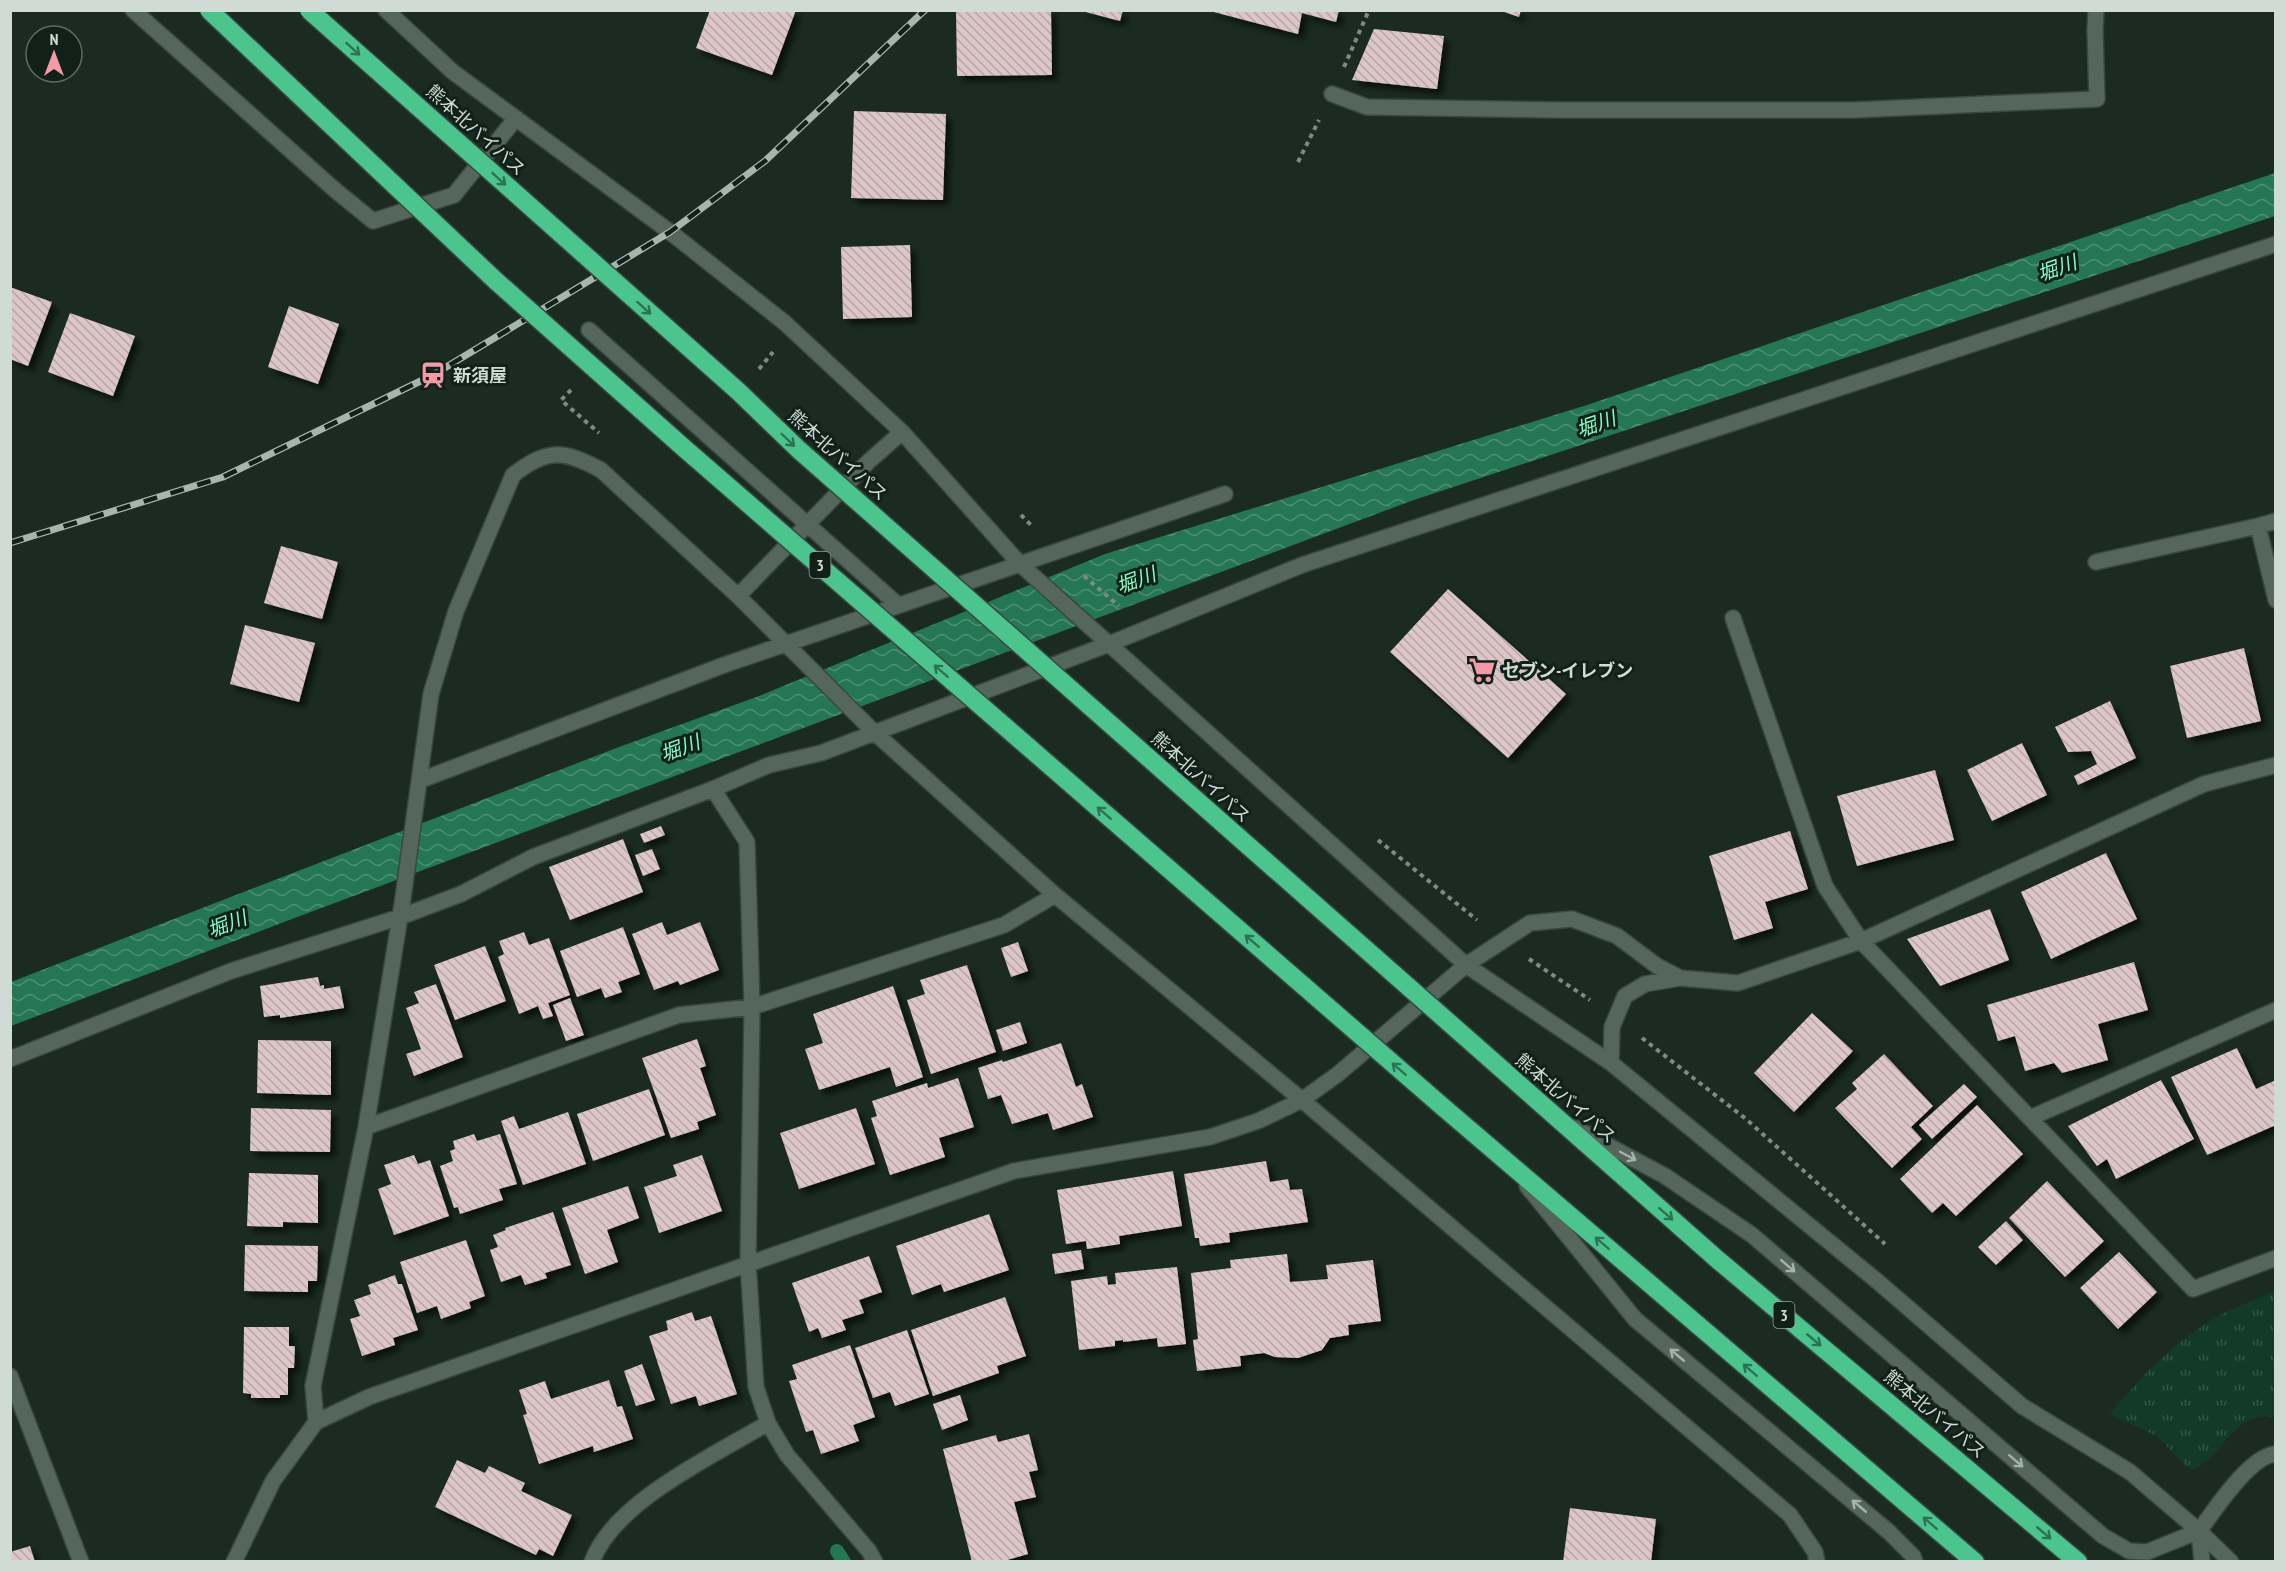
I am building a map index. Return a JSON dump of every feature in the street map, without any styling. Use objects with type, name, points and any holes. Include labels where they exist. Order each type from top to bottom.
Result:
[{"type":"highway","name":"3","points":[[209,10],[488,272],[666,432],[1443,1107],[1975,1562]]},
{"type":"highway","name":"熊本北バイパス","points":[[309,10],[739,392],[807,457],[1718,1260],[2078,1562]]},
{"type":"street","points":[[133,10],[335,190],[373,221],[454,195],[516,118]]},
{"type":"street","points":[[386,10],[453,72],[670,232],[785,323],[902,432],[1024,567],[1466,965],[1611,1063],[1877,1281],[2022,1406],[2130,1472],[2199,1531],[2231,1562]]},
{"type":"street","points":[[1332,94],[1366,107],[1561,110],[1855,110],[2097,99],[2096,10]]},
{"type":"street","points":[[10,1059],[231,971],[400,917],[461,894],[533,857],[713,789],[769,765],[820,753],[1109,644],[1302,565],[2276,244]]},
{"type":"street","points":[[590,330],[898,605]]},
{"type":"street","points":[[738,596],[868,462],[902,432]]},
{"type":"street","points":[[316,1422],[313,1386],[366,1127],[421,780],[431,694],[456,610],[513,475],[531,461],[554,454],[577,457],[601,470],[738,596],[855,715],[1055,894],[1302,1100],[1790,1515],[1815,1552],[1817,1562]]},
{"type":"street","points":[[421,780],[789,648],[898,605],[1024,567],[1225,494]]},
{"type":"street","points":[[2096,562],[2276,521]]},
{"type":"street","points":[[2258,526],[2276,600]]},
{"type":"street","points":[[1732,618],[1825,886],[1861,941],[2193,1289],[2276,1258]]},
{"type":"street","points":[[1611,1063],[1612,1027],[1625,996],[1645,984],[1680,978],[1737,983],[1861,941],[2204,784],[2276,765]]},
{"type":"street","points":[[713,789],[747,842],[752,1007],[748,1263],[756,1387],[768,1423],[787,1455],[869,1551],[875,1562]]},
{"type":"street","points":[[366,1127],[679,1015],[752,1007],[1004,925],[1055,894]]},
{"type":"street","points":[[234,1562],[273,1482],[316,1422],[369,1397],[1014,1171],[1210,1137],[1258,1121],[1302,1100],[1338,1074],[1466,965],[1530,923],[1572,919],[1617,936],[1657,966],[1680,978]]},
{"type":"street","points":[[2030,1118],[2276,1010]]},
{"type":"street","points":[[1558,1119],[1665,1176],[1752,1235],[2103,1536],[2129,1551],[2147,1552],[2199,1531],[2242,1474],[2269,1454],[2276,1454]]},
{"type":"street","points":[[1507,1162],[1635,1319],[1889,1532],[1915,1562]]},
{"type":"street","points":[[10,1376],[81,1562]]},
{"type":"street","points":[[591,1562],[615,1524],[646,1496],[768,1423]]},
{"type":"street","points":[[2199,1531],[2202,1562]]},
{"type":"path","points":[[561,399],[602,435]]},
{"type":"path","points":[[1081,573],[1122,610]]},
{"type":"green space","points":[[2275,1291],[2275,1417],[2259,1417],[2247,1421],[2237,1428],[2212,1457],[2202,1465],[2190,1470],[2158,1437],[2110,1414],[2145,1375],[2183,1340],[2219,1316]]},
{"type":"water","name":"堀川","points":[[2275,173],[2275,216],[1411,501],[11,1026],[11,982],[619,747],[759,696],[1105,554],[1587,405]]},
{"type":"building","points":[[710,10],[796,10],[772,75],[696,48]]},
{"type":"building","points":[[956,10],[1051,10],[1052,75],[957,76]]},
{"type":"building","points":[[1078,10],[1123,10],[1120,21]]},
{"type":"building","points":[[1206,10],[1339,10],[1336,22],[1302,13],[1298,34]]},
{"type":"building","points":[[1498,10],[1521,10],[1519,17]]},
{"type":"building","points":[[1374,29],[1444,36],[1437,89],[1352,80]]},
{"type":"building","points":[[854,111],[946,114],[943,200],[851,198]]},
{"type":"building","points":[[910,245],[912,317],[843,319],[841,247]]},
{"type":"building","points":[[10,287],[52,302],[28,366],[10,359]]},
{"type":"building","points":[[289,306],[339,324],[318,384],[268,367]]},
{"type":"building","points":[[70,313],[135,336],[113,396],[48,372]]},
{"type":"building","points":[[281,546],[338,562],[322,619],[264,603]]},
{"type":"building","points":[[1448,589],[1566,694],[1508,758],[1390,652]]},
{"type":"building","points":[[245,625],[315,643],[299,702],[230,684]]},
{"type":"building","points":[[2244,648],[2261,721],[2187,738],[2170,666]]},
{"type":"building","points":[[2110,701],[2136,758],[2078,785],[2074,776],[2097,764],[2091,751],[2068,752],[2055,727]]},
{"type":"building","points":[[2022,743],[2047,795],[1992,821],[1967,770]]},
{"type":"building","points":[[1935,770],[1954,840],[1857,866],[1837,796]]},
{"type":"building","points":[[661,826],[665,835],[644,843],[640,834]]},
{"type":"building","points":[[1790,831],[1808,889],[1765,902],[1773,928],[1734,940],[1709,856]]},
{"type":"building","points":[[623,839],[643,892],[570,920],[549,867]]},
{"type":"building","points":[[652,849],[660,869],[643,876],[635,855]]},
{"type":"building","points":[[2106,853],[2137,919],[2051,959],[2021,892]]},
{"type":"building","points":[[1990,909],[2009,960],[1940,986],[1907,939]]},
{"type":"building","points":[[662,922],[667,935],[700,922],[719,970],[680,985],[678,981],[654,990],[632,934]]},
{"type":"building","points":[[623,927],[640,974],[618,982],[622,992],[605,998],[601,988],[577,997],[560,951]]},
{"type":"building","points":[[524,932],[529,945],[549,938],[570,995],[548,1003],[553,1016],[543,1019],[538,1006],[519,1014],[498,957],[504,954],[499,941]]},
{"type":"building","points":[[1018,942],[1028,971],[1011,977],[1001,948]]},
{"type":"building","points":[[485,946],[506,1001],[455,1020],[434,965]]},
{"type":"building","points":[[2134,962],[2148,1010],[2098,1024],[2108,1060],[2062,1073],[2054,1063],[2025,1071],[2015,1036],[1998,1041],[1987,1005]]},
{"type":"building","points":[[967,965],[996,1052],[931,1074],[907,1000],[925,994],[920,980]]},
{"type":"building","points":[[318,977],[320,986],[324,985],[324,989],[340,986],[344,1008],[280,1018],[280,1015],[264,1017],[260,986]]},
{"type":"building","points":[[436,984],[463,1057],[414,1076],[406,1054],[421,1049],[406,1008],[419,1003],[414,992]]},
{"type":"building","points":[[893,986],[923,1077],[896,1087],[890,1067],[819,1090],[805,1049],[823,1043],[813,1014]]},
{"type":"building","points":[[570,998],[584,1035],[566,1041],[553,1005]]},
{"type":"building","points":[[1812,1013],[1853,1051],[1794,1112],[1754,1073]]},
{"type":"building","points":[[1020,1022],[1027,1043],[1003,1051],[996,1030]]},
{"type":"building","points":[[697,1039],[706,1066],[700,1068],[716,1115],[697,1122],[699,1129],[671,1138],[642,1058]]},
{"type":"building","points":[[258,1040],[331,1041],[331,1095],[257,1093]]},
{"type":"building","points":[[1061,1043],[1076,1087],[1082,1084],[1093,1117],[1053,1130],[1048,1113],[1012,1124],[1001,1095],[988,1099],[978,1068]]},
{"type":"building","points":[[2237,1048],[2256,1089],[2276,1080],[2276,1125],[2207,1155],[2171,1077]]},
{"type":"building","points":[[1884,1054],[1933,1106],[1911,1127],[1922,1139],[1892,1168],[1835,1108],[1857,1089],[1852,1083]]},
{"type":"building","points":[[958,1078],[974,1127],[939,1138],[945,1157],[890,1175],[871,1118],[877,1116],[872,1101],[927,1083],[928,1088]]},
{"type":"building","points":[[2161,1080],[2194,1139],[2116,1179],[2107,1159],[2097,1166],[2068,1126]]},
{"type":"building","points":[[1964,1084],[1977,1097],[1932,1139],[1919,1125]]},
{"type":"building","points":[[649,1089],[665,1135],[593,1161],[577,1114]]},
{"type":"building","points":[[1977,1105],[2023,1154],[1956,1216],[1943,1203],[1932,1213],[1900,1179]]},
{"type":"building","points":[[251,1108],[331,1110],[330,1152],[250,1151]]},
{"type":"building","points":[[856,1108],[875,1164],[799,1189],[780,1133]]},
{"type":"building","points":[[568,1112],[586,1164],[523,1185],[501,1121],[514,1116],[519,1129]]},
{"type":"building","points":[[474,1134],[477,1141],[500,1134],[517,1184],[499,1189],[503,1200],[460,1214],[458,1207],[454,1208],[440,1166],[453,1161],[450,1151],[455,1149],[453,1141]]},
{"type":"building","points":[[414,1155],[418,1164],[430,1160],[449,1216],[394,1235],[378,1189],[391,1184],[384,1165]]},
{"type":"building","points":[[702,1155],[722,1211],[659,1233],[644,1187],[677,1176],[673,1165]]},
{"type":"building","points":[[1266,1161],[1270,1182],[1288,1179],[1290,1190],[1302,1189],[1308,1222],[1229,1233],[1230,1242],[1200,1246],[1199,1238],[1195,1238],[1184,1174]]},
{"type":"building","points":[[1173,1171],[1182,1226],[1119,1236],[1120,1244],[1087,1249],[1086,1241],[1066,1244],[1057,1190]]},
{"type":"building","points":[[249,1173],[318,1175],[318,1223],[283,1222],[283,1227],[247,1226]]},
{"type":"building","points":[[2047,1181],[2104,1241],[2065,1277],[2009,1218]]},
{"type":"building","points":[[628,1186],[639,1218],[607,1230],[618,1262],[585,1274],[562,1208]]},
{"type":"building","points":[[553,1212],[571,1265],[545,1273],[547,1278],[525,1285],[521,1275],[501,1282],[490,1250],[498,1247],[493,1235],[506,1230],[505,1228]]},
{"type":"building","points":[[989,1214],[1009,1270],[944,1292],[941,1284],[912,1295],[896,1246]]},
{"type":"building","points":[[2006,1221],[2023,1240],[1996,1265],[1978,1247]]},
{"type":"building","points":[[466,1240],[485,1296],[469,1302],[471,1308],[441,1319],[437,1306],[417,1313],[400,1262]]},
{"type":"building","points":[[245,1245],[318,1246],[317,1281],[308,1281],[308,1292],[244,1291]]},
{"type":"building","points":[[1081,1250],[1084,1269],[1055,1274],[1052,1254]]},
{"type":"building","points":[[2119,1252],[2157,1292],[2118,1329],[2080,1288]]},
{"type":"building","points":[[1287,1254],[1290,1282],[1328,1279],[1326,1265],[1373,1260],[1381,1321],[1348,1325],[1349,1335],[1330,1338],[1322,1350],[1298,1358],[1275,1357],[1264,1353],[1240,1356],[1241,1366],[1197,1371],[1193,1340],[1198,1339],[1191,1273],[1231,1268],[1230,1260]]},
{"type":"building","points":[[869,1256],[882,1292],[859,1300],[864,1313],[842,1320],[846,1330],[822,1338],[818,1328],[809,1332],[792,1283]]},
{"type":"building","points":[[1177,1267],[1186,1344],[1158,1347],[1157,1338],[1115,1341],[1115,1346],[1079,1350],[1071,1281],[1107,1276],[1108,1285],[1116,1284],[1115,1273]]},
{"type":"building","points":[[395,1275],[398,1284],[402,1284],[418,1330],[393,1338],[395,1345],[362,1356],[350,1319],[360,1316],[354,1300],[371,1294],[368,1285]]},
{"type":"building","points":[[1005,1297],[1026,1356],[997,1366],[999,1373],[933,1396],[911,1330]]},
{"type":"building","points":[[692,1312],[695,1321],[711,1316],[737,1394],[699,1406],[696,1396],[671,1404],[649,1336],[668,1330],[666,1321]]},
{"type":"building","points":[[244,1327],[289,1327],[289,1346],[295,1346],[294,1368],[288,1368],[288,1395],[280,1395],[280,1398],[251,1398],[251,1394],[243,1393]]},
{"type":"building","points":[[907,1330],[929,1394],[895,1406],[890,1392],[873,1398],[855,1348]]},
{"type":"building","points":[[850,1345],[875,1417],[853,1425],[859,1441],[821,1454],[813,1430],[806,1432],[789,1381],[797,1379],[792,1365]]},
{"type":"building","points":[[642,1364],[655,1400],[636,1406],[624,1371]]},
{"type":"building","points":[[609,1380],[617,1407],[622,1406],[633,1439],[594,1452],[593,1446],[539,1464],[523,1415],[527,1414],[519,1390],[545,1381],[551,1399]]},
{"type":"building","points":[[960,1395],[968,1420],[942,1430],[933,1404]]},
{"type":"building","points":[[1029,1434],[1038,1470],[1029,1472],[1036,1497],[1014,1502],[1028,1554],[1000,1562],[972,1562],[943,1449],[996,1435],[998,1442]]},
{"type":"building","points":[[457,1460],[485,1473],[489,1466],[525,1483],[521,1491],[572,1515],[553,1556],[539,1549],[536,1555],[435,1507]]},
{"type":"building","points":[[1570,1508],[1656,1519],[1651,1562],[1563,1562]]},
{"type":"building","points":[[30,1546],[35,1562],[10,1562],[10,1552]]},
{"type":"waterway","points":[[837,1551],[844,1562]]},
{"type":"railway","points":[[10,543],[223,477],[433,375],[670,232],[765,161],[925,10]]},
{"type":"place","name":"新須屋","points":[[433,375]]},
{"type":"place","name":"セブン-イレブン","points":[[1482,670]]}]
